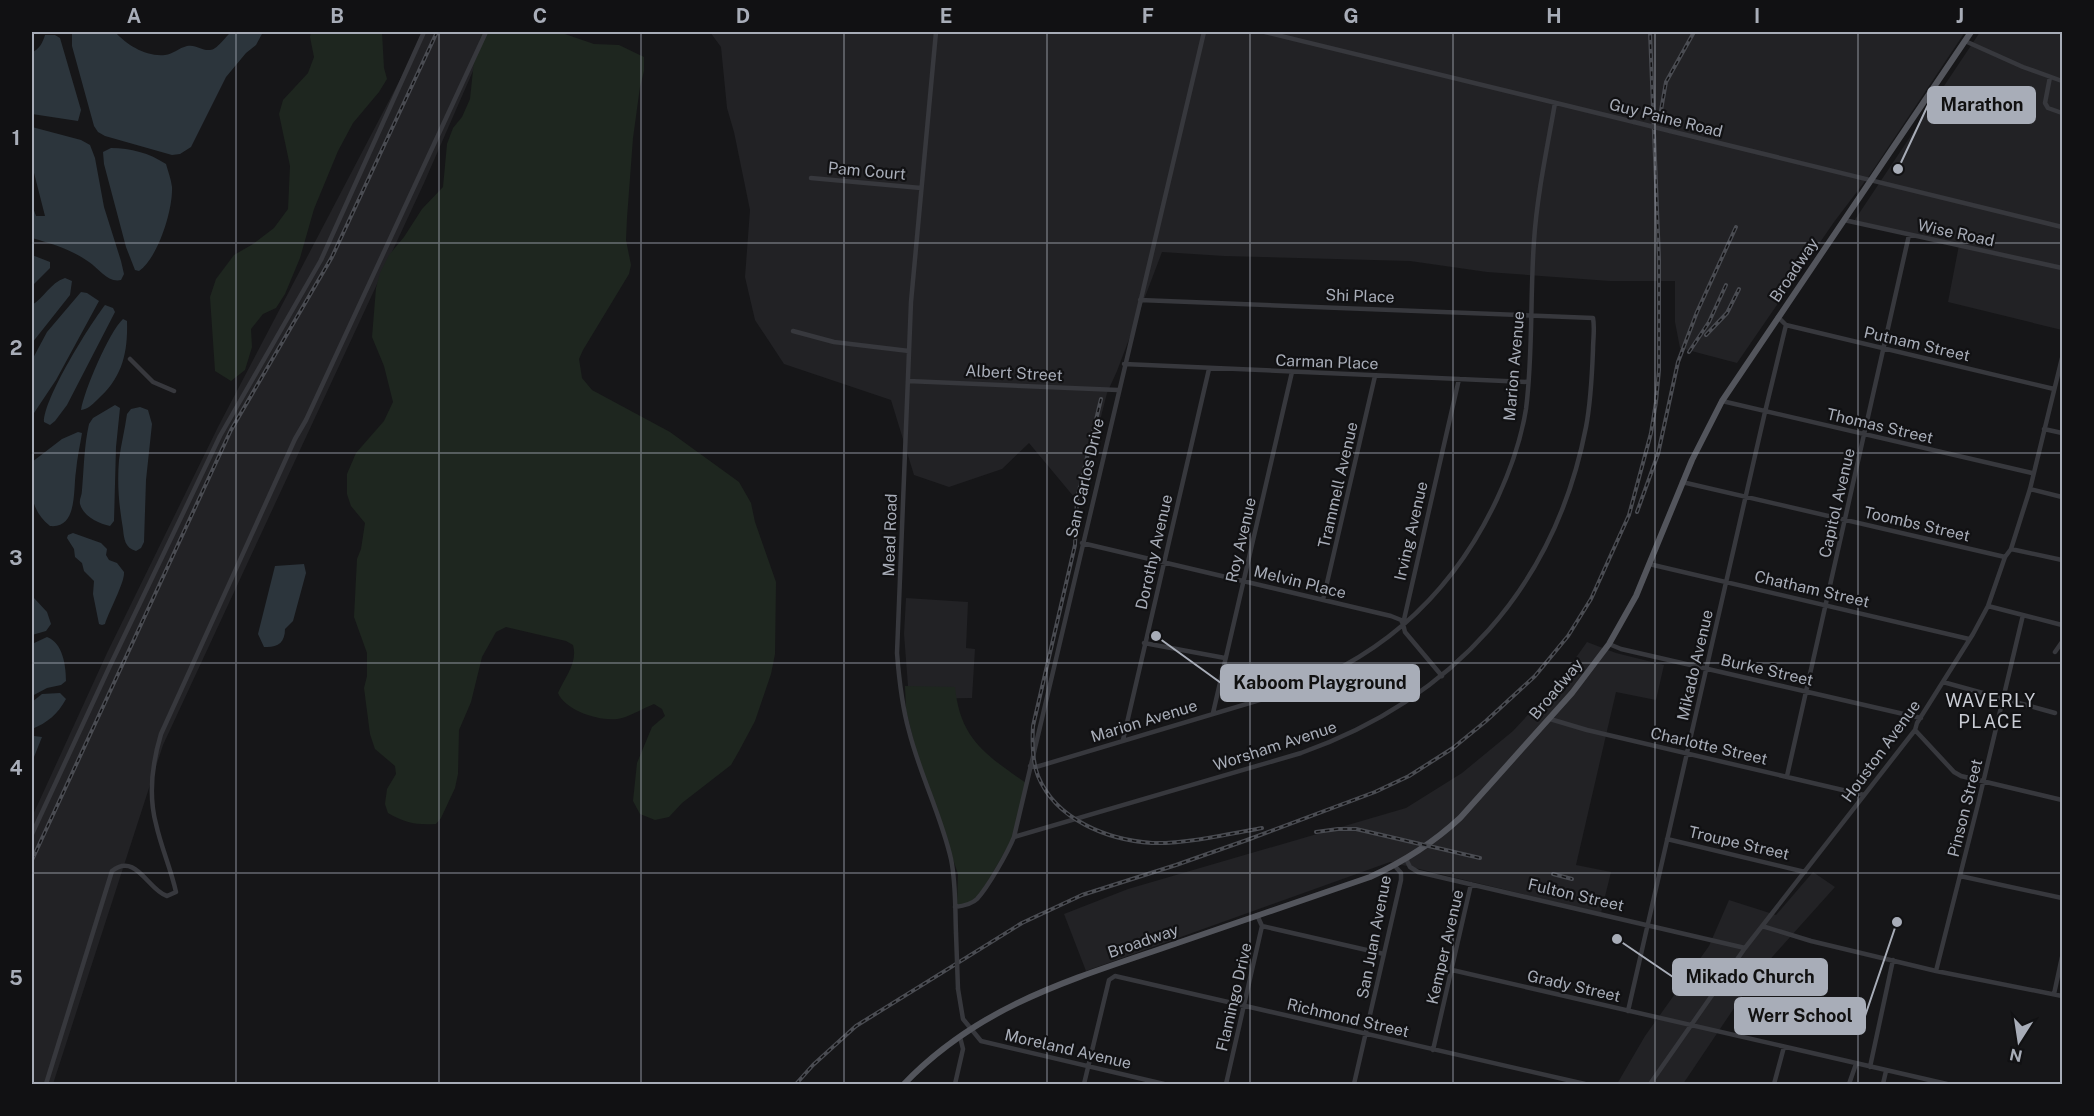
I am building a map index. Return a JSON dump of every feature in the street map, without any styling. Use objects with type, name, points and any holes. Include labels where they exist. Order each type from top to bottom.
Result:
[{"type":"main road","name":"Broadway","points":[[904,1084],[960,1037],[1008,1007],[1044,990],[1370,877],[1406,859],[1439,837],[1460,818],[1550,719],[1609,644],[1636,596],[1683,482],[1722,401],[1971,32]]},
{"type":"street","points":[[32,834],[220,436],[321,260],[424,32]]},
{"type":"street","points":[[46,1084],[112,871],[124,865],[131,866],[162,894],[167,896],[176,892],[155,822],[152,795],[154,756],[161,735],[295,439],[306,420],[486,32]]},
{"type":"street","name":"Mead Road","points":[[936,32],[913,274],[898,630],[899,674],[909,732],[951,860],[954,882],[958,989],[963,1019],[973,1029]]},
{"type":"street","name":"San Carlos Drive","points":[[955,907],[977,899],[1009,850],[1014,837],[1204,32]]},
{"type":"street","name":"Guy Paine Road","points":[[1265,32],[2062,226]]},
{"type":"street","points":[[1965,41],[2022,67],[2062,81]]},
{"type":"street","points":[[2050,77],[2044,103],[2048,108],[2062,113]]},
{"type":"street","name":"Marion Avenue","points":[[1030,766],[1036,767],[1286,691],[1322,677],[1366,653],[1403,624],[1432,599],[1454,572],[1473,545],[1503,486],[1526,410],[1537,212],[1555,103]]},
{"type":"street","name":"Pam Court","points":[[811,177],[921,188]]},
{"type":"street","name":"Wise Road","points":[[1844,220],[2062,268]]},
{"type":"street","name":"Capitol Avenue","points":[[1787,776],[1909,236]]},
{"type":"street","name":"Shi Place","points":[[1140,300],[1579,317]]},
{"type":"street","name":"Worsham Avenue","points":[[1014,837],[1332,742],[1376,721],[1442,676],[1504,611],[1533,570],[1548,543],[1575,477],[1591,390],[1593,318],[1579,317]]},
{"type":"street","points":[[1778,317],[1786,325]]},
{"type":"street","name":"Putnam Street","points":[[1786,325],[2054,389]]},
{"type":"street","name":"Mikado Avenue","points":[[1628,1011],[1786,325]]},
{"type":"street","points":[[793,331],[834,342],[909,351]]},
{"type":"street","name":"Houston Avenue","points":[[1650,1084],[1745,948],[1915,730],[1988,606],[2005,557],[2011,549],[2030,489],[2032,473],[2062,358]]},
{"type":"street","points":[[130,359],[153,382],[174,391]]},
{"type":"street","name":"Carman Place","points":[[1124,364],[1528,382]]},
{"type":"street","name":"Dorothy Avenue","points":[[1123,740],[1209,369]]},
{"type":"street","name":"Roy Avenue","points":[[1213,713],[1292,372]]},
{"type":"street","name":"Trammell Avenue","points":[[1323,600],[1375,376]]},
{"type":"street","name":"Irving Avenue","points":[[1403,624],[1459,379]]},
{"type":"street","name":"Albert Street","points":[[908,381],[1118,390]]},
{"type":"street","name":"Thomas Street","points":[[1722,401],[2032,473]]},
{"type":"street","points":[[2044,429],[2062,433]]},
{"type":"street","name":"Toombs Street","points":[[1683,482],[2005,557]]},
{"type":"street","points":[[2030,489],[2062,497]]},
{"type":"street","name":"Melvin Place","points":[[1082,543],[1391,616],[1401,620],[1403,624]]},
{"type":"street","points":[[2011,549],[2062,560]]},
{"type":"street","name":"Chatham Street","points":[[1649,564],[1969,639]]},
{"type":"street","points":[[1988,606],[2062,625]]},
{"type":"street","name":"Pinson Street","points":[[1936,971],[2022,615]]},
{"type":"street","points":[[1403,624],[1405,632],[1442,676]]},
{"type":"street","points":[[2055,652],[2062,642]]},
{"type":"street","points":[[1144,643],[1225,658]]},
{"type":"street","name":"Burke Street","points":[[1609,644],[1621,649],[1921,718]]},
{"type":"street","points":[[1943,682],[2055,713]]},
{"type":"street","name":"Charlotte Street","points":[[1550,719],[1864,795]]},
{"type":"street","points":[[1915,730],[1954,772],[1966,778],[2062,800]]},
{"type":"street","name":"Troupe Street","points":[[1667,839],[1804,872]]},
{"type":"street","name":"Fulton Street","points":[[1406,859],[1413,870],[1745,948]]},
{"type":"street","name":"San Juan Avenue","points":[[1354,1084],[1401,876],[1394,866]]},
{"type":"street","points":[[1960,876],[2062,898]]},
{"type":"street","name":"Kemper Avenue","points":[[1433,1050],[1472,884]]},
{"type":"street","name":"Flamingo Drive","points":[[1226,1084],[1262,926],[1257,915]]},
{"type":"street","points":[[1262,926],[1384,954]]},
{"type":"street","points":[[1762,926],[1936,971],[2062,996]]},
{"type":"street","points":[[2054,994],[2062,957]]},
{"type":"street","points":[[1870,1067],[1893,960]]},
{"type":"street","points":[[1084,1084],[1109,980],[1112,976],[1119,976],[1117,964]]},
{"type":"street","name":"Grady Street","points":[[1452,970],[1947,1084]]},
{"type":"street","name":"Richmond Street","points":[[1119,976],[1585,1084]]},
{"type":"street","name":"Moreland Avenue","points":[[973,1029],[975,1036],[981,1041],[1164,1084]]},
{"type":"street","points":[[955,1084],[963,1049],[960,1037]]},
{"type":"street","points":[[1774,1084],[1785,1047]]},
{"type":"street","points":[[1850,1084],[1856,1064]]},
{"type":"street","points":[[1883,1084],[1886,1071]]},
{"type":"shaded area","points":[[72,32],[115,32],[137,49],[158,55],[190,46],[213,49],[231,32],[263,32],[256,45],[246,53],[226,77],[191,147],[180,154],[172,155],[98,132],[94,126],[72,46]]},
{"type":"shaded area","points":[[311,32],[382,32],[384,68],[387,79],[353,123],[338,151],[314,209],[300,258],[285,294],[276,308],[263,314],[251,329],[252,347],[245,370],[231,381],[215,371],[210,297],[216,279],[234,255],[274,228],[288,209],[290,166],[279,114],[283,100],[308,73],[314,57]]},
{"type":"shaded area","points":[[425,32],[490,32],[424,183],[163,745],[53,1084],[32,1084],[32,817],[107,653],[218,427]]},
{"type":"shaded area","points":[[482,32],[559,32],[594,44],[619,45],[644,57],[644,71],[633,138],[627,218],[626,240],[631,265],[629,274],[579,359],[582,378],[592,390],[670,432],[739,482],[751,503],[755,522],[776,582],[775,654],[771,674],[755,721],[731,765],[682,803],[669,817],[655,820],[640,814],[633,801],[637,763],[652,727],[665,716],[662,709],[654,704],[626,717],[614,719],[596,717],[577,711],[562,700],[558,693],[574,658],[573,645],[566,641],[506,627],[496,632],[482,657],[471,702],[459,730],[458,774],[455,788],[441,818],[436,824],[411,823],[388,813],[385,804],[387,789],[396,774],[395,766],[375,749],[370,734],[364,688],[367,676],[367,653],[354,617],[357,559],[365,523],[351,506],[347,494],[347,474],[356,453],[384,421],[393,402],[384,366],[372,337],[376,288],[380,273],[389,255],[422,209],[443,187],[447,144],[453,128],[462,117],[470,99],[474,61]]},
{"type":"shaded area","points":[[710,32],[1965,32],[1869,176],[1834,222],[1737,363],[1680,348],[1675,322],[1675,281],[1610,281],[1487,272],[1410,261],[1162,252],[1107,393],[1079,503],[1029,443],[1002,469],[949,487],[914,475],[891,400],[784,364],[755,320],[745,277],[750,210],[727,108],[721,47]]},
{"type":"shaded area","points":[[1980,32],[2062,32],[2062,330],[1948,302],[1959,245],[1854,221]]},
{"type":"shaded area","points":[[45,35],[55,35],[60,38],[81,110],[78,121],[32,114],[32,52],[37,49]]},
{"type":"shaded area","points":[[32,127],[81,140],[90,145],[95,158],[104,207],[124,274],[121,280],[108,277],[82,257],[68,250],[32,238],[32,205],[36,216],[45,216],[32,165]]},
{"type":"shaded area","points":[[111,148],[140,152],[160,160],[166,164],[171,181],[172,197],[163,233],[152,256],[139,271],[135,270],[126,247],[104,164],[103,152]]},
{"type":"shaded area","points":[[32,255],[50,262],[50,268],[32,286]]},
{"type":"shaded area","points":[[65,278],[72,281],[70,295],[32,343],[32,305],[55,283]]},
{"type":"shaded area","points":[[81,292],[99,301],[56,380],[32,416],[32,360],[47,332]]},
{"type":"shaded area","points":[[105,305],[113,308],[115,312],[67,405],[50,425],[44,422],[51,397],[79,345]]},
{"type":"shaded area","points":[[123,319],[127,321],[125,355],[118,374],[106,392],[88,408],[81,410],[98,362],[111,336]]},
{"type":"shaded area","points":[[115,405],[120,408],[116,447],[114,521],[110,526],[88,516],[80,502],[89,424],[93,418]]},
{"type":"shaded area","points":[[140,407],[148,410],[152,424],[146,480],[144,542],[136,551],[127,545],[124,536],[118,469],[127,414],[131,409]]},
{"type":"shaded area","points":[[78,432],[82,433],[70,515],[59,525],[50,526],[34,505],[31,489],[32,462],[62,439]]},
{"type":"shaded area","points":[[73,533],[101,543],[107,549],[106,555],[109,560],[117,563],[124,572],[105,624],[102,625],[99,624],[93,594],[94,581],[75,557],[74,549],[67,538]]},
{"type":"shaded area","points":[[304,564],[306,573],[293,621],[285,629],[284,638],[279,644],[264,647],[258,634],[275,566]]},
{"type":"shaded area","points":[[32,574],[34,598],[47,612],[51,624],[46,631],[32,635]]},
{"type":"shaded area","points":[[906,598],[968,602],[966,648],[975,649],[972,698],[909,699],[904,634]]},
{"type":"shaded area","points":[[47,637],[57,644],[60,650],[66,681],[32,696],[32,644]]},
{"type":"shaded area","points":[[1587,642],[1616,653],[1664,665],[1656,700],[1616,692],[1576,865],[1611,872],[1601,913],[1390,862],[1086,971],[1064,914],[1128,889],[1406,808],[1462,773],[1513,731],[1560,680]]},
{"type":"shaded area","points":[[905,686],[955,687],[963,720],[977,744],[999,764],[1026,783],[1013,838],[979,896],[968,905],[957,907],[958,874],[916,750],[906,710]]},
{"type":"shaded area","points":[[60,693],[66,699],[56,714],[32,729],[32,702],[42,694]]},
{"type":"shaded area","points":[[42,737],[32,762],[32,738]]},
{"type":"shaded area","points":[[1813,872],[1835,887],[1757,974],[1683,1084],[1617,1084],[1645,1036],[1709,946],[1729,900],[1776,915]]},
{"type":"railway","points":[[32,860],[231,430],[332,257],[437,32]]},
{"type":"railway","points":[[796,1084],[813,1065],[856,1026],[1022,923],[1082,895],[1247,840],[1375,792],[1409,776],[1453,748],[1486,721],[1535,676],[1568,636],[1591,599],[1629,515],[1651,433],[1656,402],[1659,370],[1659,259],[1650,32]]},
{"type":"railway","points":[[1660,116],[1666,82],[1694,32]]},
{"type":"railway","points":[[1637,512],[1658,454],[1678,362],[1697,312],[1736,227]]},
{"type":"railway","points":[[1689,352],[1709,322],[1726,285]]},
{"type":"railway","points":[[1706,335],[1727,313],[1739,289]]},
{"type":"railway","points":[[1101,399],[1077,499],[1075,545],[1033,726],[1033,751],[1038,776],[1057,805],[1070,816],[1101,832],[1135,841],[1179,842],[1262,828]]},
{"type":"railway","points":[[1316,832],[1356,829],[1480,858]]},
{"type":"railway","points":[[1553,874],[1572,879]]},
{"type":"place","name":"Marathon","points":[[1898,169]]},
{"type":"place","name":"Kaboom Playground","points":[[1156,636]]},
{"type":"place","name":"Werr School","points":[[1897,922]]},
{"type":"place","name":"Mikado Church","points":[[1617,939]]},
{"type":"district","name":"WAVERLY PLACE","points":[[1991,710]]}]
